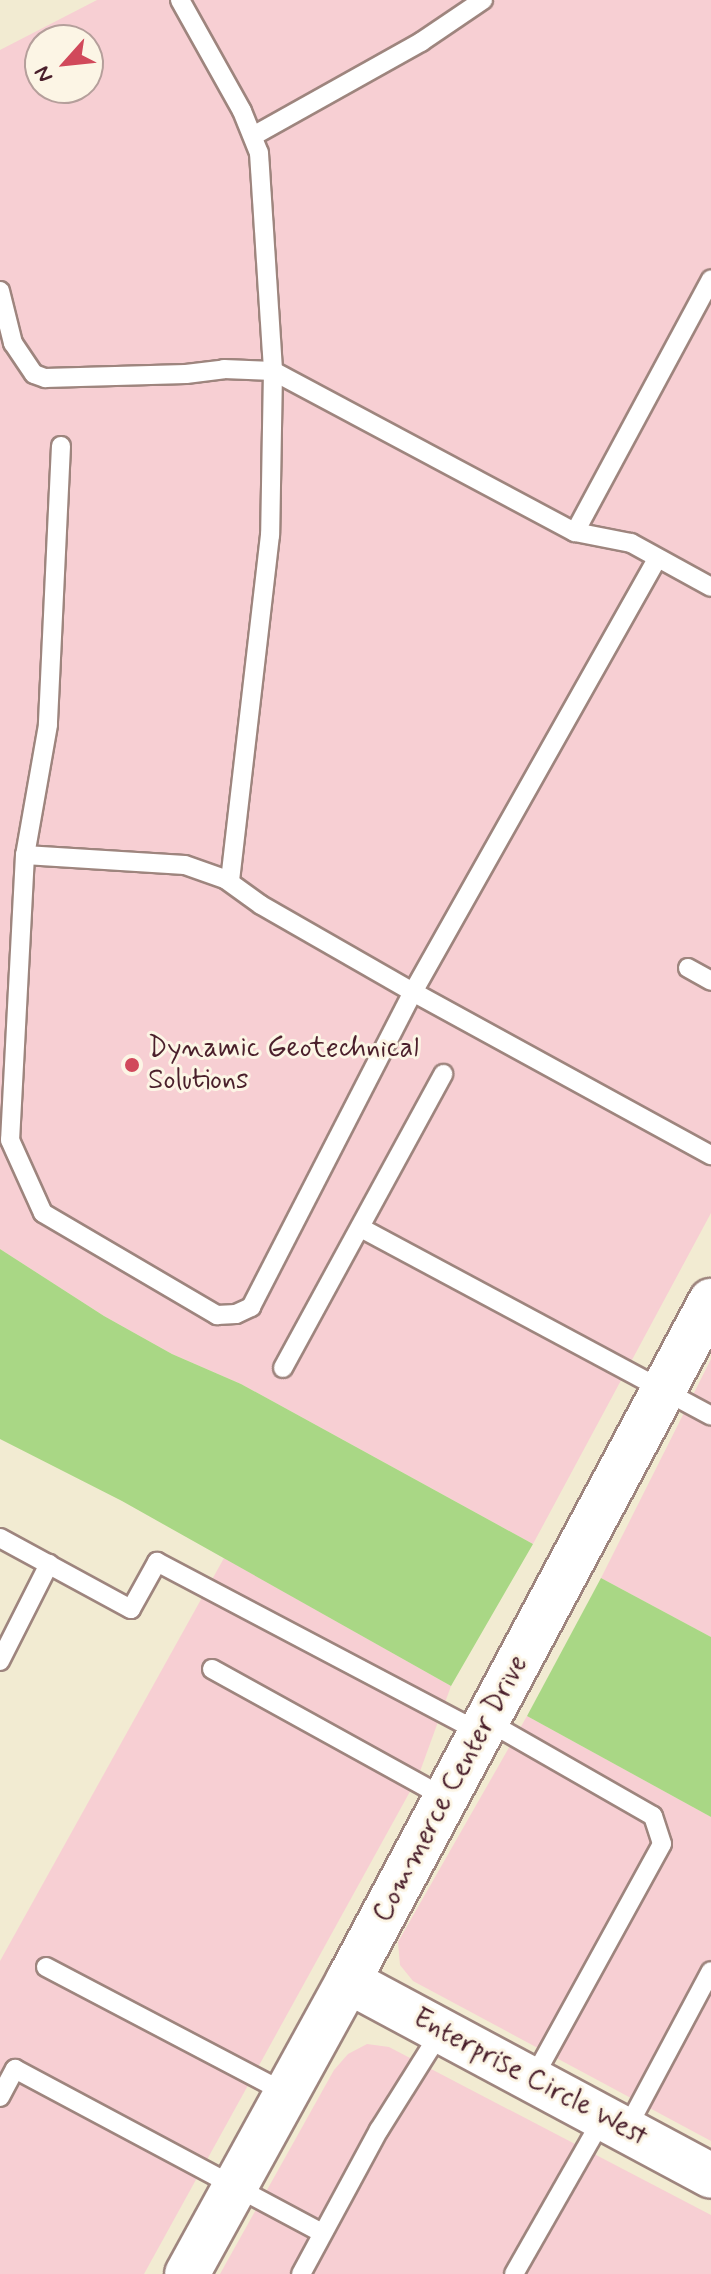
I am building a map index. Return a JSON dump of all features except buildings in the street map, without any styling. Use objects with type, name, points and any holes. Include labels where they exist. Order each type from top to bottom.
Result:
[{"type":"street","name":"Commerce Center Drive","points":[[187,2274],[348,1981],[711,1301]]},
{"type":"street","name":"Enterprise Circle West","points":[[348,1981],[711,2176]]},
{"type":"lane","points":[[180,0],[242,111],[259,153],[273,371],[270,535],[230,882]]},
{"type":"lane","points":[[253,136],[323,100],[483,0]]},
{"type":"lane","points":[[575,532],[711,279]]},
{"type":"lane","points":[[0,291],[13,343],[34,374],[45,378],[186,374],[224,369],[273,371],[575,532],[631,543],[711,587]]},
{"type":"lane","points":[[61,446],[48,725],[25,855],[10,1140],[43,1213],[217,1315],[236,1314],[251,1307],[413,992],[658,558]]},
{"type":"lane","points":[[25,855],[185,865],[230,882],[261,905],[413,992],[711,1155]]},
{"type":"lane","points":[[688,968],[711,981]]},
{"type":"lane","points":[[283,1368],[443,1074]]},
{"type":"lane","points":[[361,1228],[711,1416]]},
{"type":"lane","points":[[0,1538],[131,1609],[157,1562],[653,1816],[662,1844],[532,2080]]},
{"type":"lane","points":[[0,1661],[49,1564]]},
{"type":"lane","points":[[212,1669],[446,1798]]},
{"type":"lane","points":[[46,1967],[286,2093]]},
{"type":"lane","points":[[514,2274],[615,2124],[711,1971]]},
{"type":"lane","points":[[301,2274],[441,2031]]},
{"type":"lane","points":[[0,2097],[15,2069],[322,2233]]},
{"type":"shaded area","points":[[97,0],[711,0],[711,1213],[533,1544],[241,1384],[172,1354],[104,1316],[0,1249],[0,50],[24,38],[24,104],[104,104],[104,24],[50,24]]},
{"type":"shaded area","points":[[711,1359],[711,1637],[601,1578]]},
{"type":"shaded area","points":[[224,1558],[451,1686],[418,1777],[144,2274],[0,2274],[0,1961]]},
{"type":"shaded area","points":[[527,1716],[711,1817],[711,2141],[413,1981],[400,1965],[398,1942]]},
{"type":"shaded area","points":[[367,2044],[389,2047],[711,2215],[711,2274],[220,2274],[334,2070],[348,2054]]},
{"type":"green space","points":[[0,1249],[104,1316],[172,1354],[241,1384],[533,1544],[451,1686],[122,1501],[0,1439]]},
{"type":"green space","points":[[601,1578],[711,1637],[711,1817],[527,1716]]},
{"type":"place","name":"Dynamic Geotechnical Solutions","points":[[132,1065]]}]
